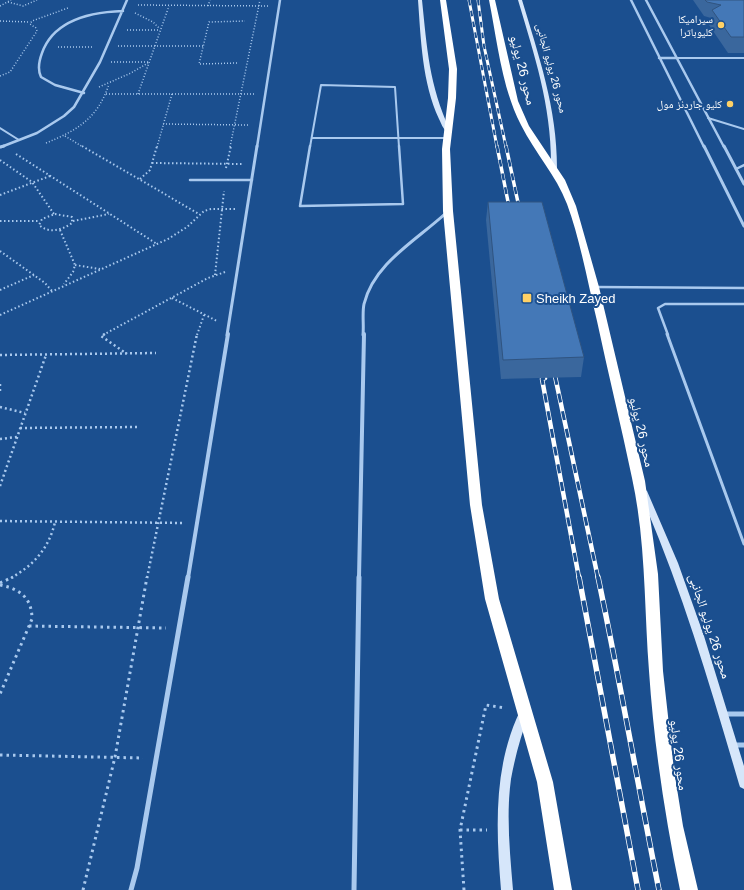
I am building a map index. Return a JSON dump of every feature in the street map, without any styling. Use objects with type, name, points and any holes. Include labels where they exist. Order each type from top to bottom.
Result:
[{"type":"highway","points":[[443,0],[452,69],[452,98],[446,134],[448,212],[480,534],[496,613],[545,782],[563,890]]},
{"type":"highway","name":"محور 26 يوليو","points":[[492,0],[514,100],[525,126],[554,168],[572,206],[594,287],[638,481],[646,525],[651,574],[656,671],[666,770],[675,826],[689,890]]},
{"type":"main road","points":[[420,0],[428,82],[446,134]]},
{"type":"main road","name":"محور 26 يوليو الجانبى","points":[[520,0],[551,110],[555,138],[554,168]]},
{"type":"main road","name":"محور 26 يوليو الجانبى","points":[[638,481],[672,555],[692,608],[744,784]]},
{"type":"main road","points":[[507,890],[502,830],[502,804],[506,773],[516,732],[525,711]]},
{"type":"street","points":[[0,148],[37,133],[74,108],[100,62],[127,0]]},
{"type":"street","points":[[130,890],[137,868],[198,523],[280,0]]},
{"type":"street","points":[[631,0],[744,226]]},
{"type":"street","points":[[646,0],[744,184]]},
{"type":"street","points":[[84,92],[55,86],[39,74],[38,67],[44,47],[50,38],[68,22],[93,13],[123,11]]},
{"type":"street","points":[[659,58],[677,58]]},
{"type":"street","points":[[354,890],[364,304],[366,293],[379,271],[388,261],[422,236],[448,212]]},
{"type":"street","points":[[723,714],[744,714]]},
{"type":"street","points":[[732,745],[744,744]]},
{"type":"lane","points":[[677,58],[744,58]]},
{"type":"lane","points":[[321,85],[395,87],[398,138],[403,204],[300,206],[321,85]]},
{"type":"lane","points":[[708,118],[744,130]]},
{"type":"lane","points":[[0,128],[19,140]]},
{"type":"lane","points":[[313,138],[398,138],[446,134]]},
{"type":"lane","points":[[736,169],[744,165]]},
{"type":"lane","points":[[190,180],[252,180]]},
{"type":"lane","points":[[594,287],[744,288]]},
{"type":"lane","points":[[744,304],[664,304],[658,308],[744,544]]},
{"type":"path","points":[[0,5],[11,0]]},
{"type":"path","points":[[8,2],[22,6],[37,0]]},
{"type":"path","points":[[208,6],[210,0]]},
{"type":"path","points":[[215,275],[227,164],[260,0]]},
{"type":"path","points":[[125,5],[279,6]]},
{"type":"path","points":[[138,94],[169,6]]},
{"type":"path","points":[[123,11],[148,18],[160,30]]},
{"type":"path","points":[[0,21],[30,22]]},
{"type":"path","points":[[237,63],[199,64],[209,22],[245,21]]},
{"type":"path","points":[[114,30],[160,30]]},
{"type":"path","points":[[100,62],[149,62]]},
{"type":"path","points":[[84,92],[120,79],[149,62]]},
{"type":"path","points":[[106,94],[265,94]]},
{"type":"path","points":[[140,179],[148,173],[152,163],[172,94]]},
{"type":"path","points":[[163,124],[260,125]]},
{"type":"path","points":[[65,136],[199,214]]},
{"type":"path","points":[[4,146],[157,244]]},
{"type":"path","points":[[0,160],[32,182],[54,214]]},
{"type":"path","points":[[152,163],[254,164]]},
{"type":"path","points":[[0,195],[50,175]]},
{"type":"path","points":[[0,316],[157,244],[186,227],[199,214],[211,209],[247,209]]},
{"type":"path","points":[[0,222],[40,221],[54,214],[68,215],[73,221]]},
{"type":"path","points":[[40,221],[39,225],[46,230],[60,230],[69,226],[73,221],[109,214]]},
{"type":"path","points":[[60,230],[75,265],[69,279],[63,286]]},
{"type":"path","points":[[0,251],[45,283],[52,291]]},
{"type":"path","points":[[75,265],[95,269],[104,268]]},
{"type":"path","points":[[127,354],[101,336],[215,275],[238,269]]},
{"type":"path","points":[[0,290],[34,275]]},
{"type":"path","points":[[171,298],[229,328]]},
{"type":"path","points":[[83,890],[115,757],[156,523],[162,508],[198,330],[204,315]]},
{"type":"path","points":[[0,356],[156,353]]},
{"type":"path","points":[[0,486],[46,355]]},
{"type":"path","points":[[0,384],[0,391]]},
{"type":"path","points":[[0,407],[25,413]]},
{"type":"path","points":[[20,428],[138,427]]},
{"type":"path","points":[[0,439],[17,437]]},
{"type":"path","points":[[0,521],[198,523]]},
{"type":"path","points":[[0,584],[24,570],[43,552],[54,532],[55,522]]},
{"type":"path","points":[[0,584],[15,588],[27,597],[32,611],[28,626],[0,694]]},
{"type":"path","points":[[28,626],[179,628]]},
{"type":"path","points":[[464,890],[460,830],[486,705],[525,711]]},
{"type":"path","points":[[0,755],[156,758]]},
{"type":"path","points":[[460,830],[502,830]]},
{"type":"building","points":[[705,0],[744,0],[744,37],[731,37],[712,10],[721,5],[707,2]]},
{"type":"building","name":"Sheikh Zayed","points":[[488,202],[542,202],[584,357],[503,360]]},
{"type":"railway","points":[[469,0],[497,147]]},
{"type":"railway","points":[[478,0],[484,46],[506,147]]},
{"type":"railway","points":[[497,146],[510,212]]},
{"type":"railway","points":[[506,146],[520,212]]},
{"type":"railway","points":[[555,376],[598,578]]},
{"type":"railway","points":[[545,378],[542,379],[579,578]]},
{"type":"railway","points":[[579,577],[638,890]]},
{"type":"railway","points":[[598,577],[659,890]]},
{"type":"place","name":"سيراميكا كليوباترا","points":[[721,25]]},
{"type":"place","name":"كليو جاردنز مول","points":[[730,104]]},
{"type":"place","name":"Sheikh Zayed","points":[[527,298]]}]
